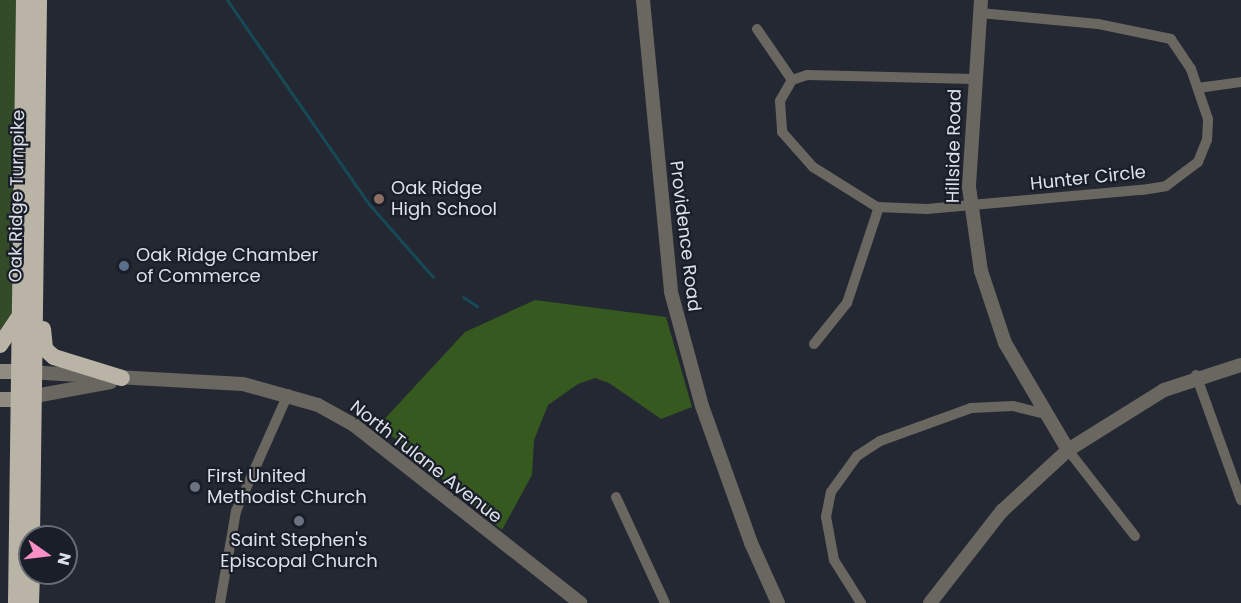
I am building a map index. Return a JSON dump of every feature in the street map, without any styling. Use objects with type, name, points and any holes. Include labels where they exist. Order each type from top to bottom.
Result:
[{"type":"highway","name":"Oak Ridge Turnpike","points":[[24,0],[20,311],[27,372]]},
{"type":"highway","name":"Oak Ridge Turnpike","points":[[32,525],[27,372],[37,177],[39,0]]},
{"type":"highway","points":[[37,177],[44,212],[45,349],[70,366],[122,378]]},
{"type":"highway","points":[[0,345],[15,329],[20,311]]},
{"type":"highway","name":"Oak Ridge Turnpike","points":[[16,603],[27,398]]},
{"type":"highway","points":[[31,603],[32,585]]},
{"type":"main road","points":[[0,371],[27,372]]},
{"type":"main road","points":[[0,399],[27,398]]},
{"type":"street","name":"Providence Road","points":[[643,0],[671,292],[687,362],[720,459],[778,603]]},
{"type":"street","name":"Hillside Road","points":[[981,6],[974,79],[970,206],[994,315],[1044,414],[1068,450]]},
{"type":"street","name":"Hunter Circle","points":[[879,207],[970,206],[1166,186],[1198,162],[1208,140],[1198,88],[1183,52],[1159,34],[981,6]]},
{"type":"street","points":[[757,30],[792,80]]},
{"type":"street","points":[[814,344],[847,303],[879,207],[850,195],[795,152],[779,120],[780,101],[792,80],[807,75],[974,79]]},
{"type":"street","points":[[1198,88],[1241,82]]},
{"type":"street","points":[[930,603],[1002,511],[1068,450],[1196,375],[1241,365]]},
{"type":"street","name":"North Tulane Avenue","points":[[27,372],[243,384],[288,394],[354,425],[580,603]]},
{"type":"street","points":[[1196,375],[1236,472],[1241,500]]},
{"type":"street","points":[[27,398],[122,378]]},
{"type":"street","points":[[220,603],[236,512],[288,394]]},
{"type":"street","points":[[861,603],[834,560],[826,517],[831,492],[857,456],[880,441],[972,408],[1013,406],[1044,414]]},
{"type":"street","points":[[1068,450],[1136,536]]},
{"type":"street","points":[[616,497],[665,603]]},
{"type":"green space","points":[[0,0],[19,0],[15,315],[0,340]]},
{"type":"green space","points":[[535,300],[666,317],[692,407],[661,419],[609,383],[595,378],[578,384],[548,405],[534,440],[532,475],[502,530],[379,425],[465,332]]},
{"type":"waterway","points":[[227,0],[369,204],[433,277]]},
{"type":"waterway","points":[[463,297],[477,306]]},
{"type":"place","name":"Oak Ridge High School","points":[[379,199]]},
{"type":"place","name":"Oak Ridge Chamber of Commerce","points":[[124,266]]},
{"type":"place","name":"First United Methodist Church","points":[[195,487]]},
{"type":"place","name":"Saint Stephen's Episcopal Church","points":[[299,521]]}]
